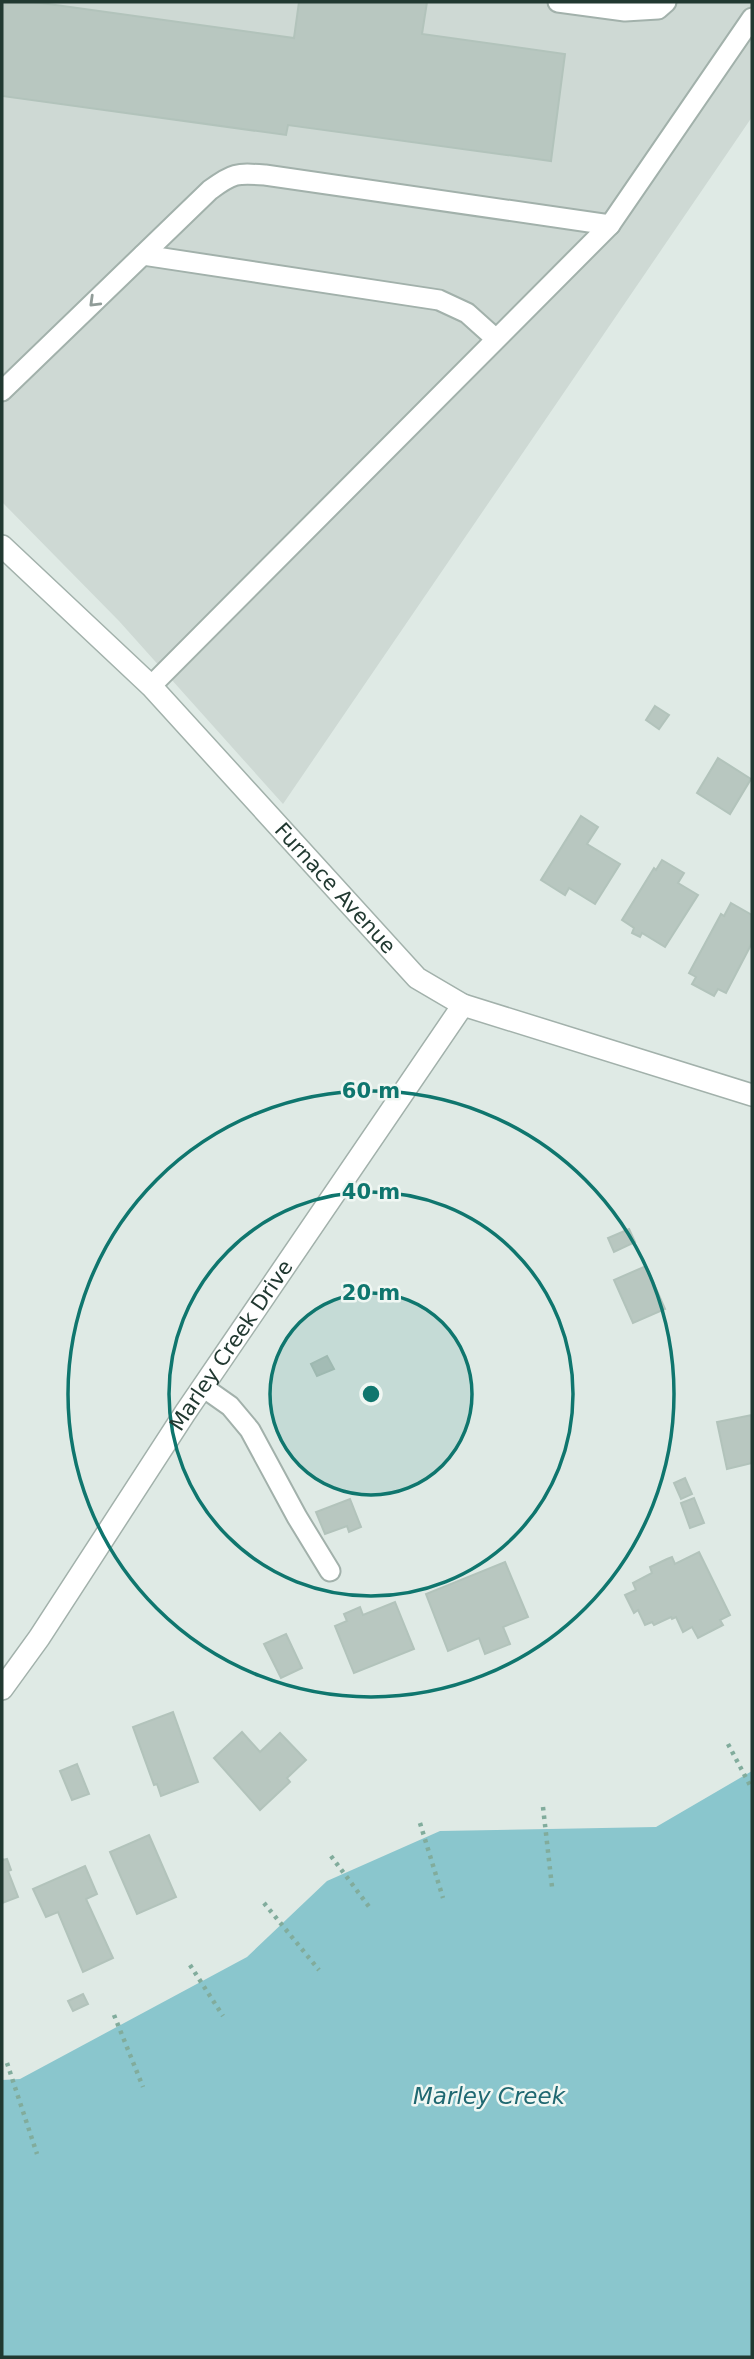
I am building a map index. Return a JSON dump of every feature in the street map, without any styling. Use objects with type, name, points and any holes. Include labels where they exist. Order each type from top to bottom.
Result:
[{"type":"street","name":"Furnace Avenue","points":[[2,546],[151,686],[417,978],[464,1005],[752,1095]]},
{"type":"street","name":"Marley Creek Drive","points":[[2,1689],[39,1638],[203,1387],[464,1005]]},
{"type":"lane","points":[[558,2],[625,10],[658,9],[666,2]]},
{"type":"lane","points":[[151,686],[610,225],[752,18]]},
{"type":"lane","points":[[2,391],[210,190],[230,175],[244,173],[610,225]]},
{"type":"lane","points":[[144,255],[439,300],[459,308],[477,320],[496,339]]},
{"type":"lane","points":[[203,1387],[230,1406],[250,1430],[330,1571]]},
{"type":"path","points":[[728,1744],[752,1789]]},
{"type":"path","points":[[544,1807],[552,1887]]},
{"type":"path","points":[[420,1823],[443,1898]]},
{"type":"path","points":[[331,1856],[370,1908]]},
{"type":"path","points":[[264,1903],[319,1970]]},
{"type":"path","points":[[190,1965],[223,2015]]},
{"type":"path","points":[[114,2015],[143,2087]]},
{"type":"path","points":[[7,2063],[37,2154]]},
{"type":"shaded area","points":[[2,2],[752,2],[752,117],[283,804],[119,621],[2,502]]},
{"type":"water","name":"Marley Creek","points":[[752,1771],[752,2357],[2,2357],[2,2080],[20,2079],[247,1957],[327,1881],[440,1831],[656,1827]]},
{"type":"building","points":[[2,2],[34,2],[294,38],[299,2],[427,2],[422,34],[565,54],[551,161],[288,125],[286,135],[2,96]]},
{"type":"building","points":[[655,706],[669,715],[659,729],[646,720]]},
{"type":"building","points":[[718,758],[751,779],[730,814],[697,793]]},
{"type":"building","points":[[581,816],[598,827],[587,844],[620,864],[595,904],[569,888],[565,895],[541,880]]},
{"type":"building","points":[[662,860],[684,873],[678,883],[698,895],[665,947],[642,933],[640,937],[632,933],[634,928],[622,920],[654,868],[656,870]]},
{"type":"building","points":[[731,903],[752,915],[752,943],[726,993],[718,989],[714,996],[692,984],[696,977],[689,973],[721,914],[724,916]]},
{"type":"building","points":[[629,1229],[635,1242],[614,1252],[608,1238]]},
{"type":"building","points":[[646,1266],[665,1309],[633,1323],[614,1280]]},
{"type":"building","points":[[327,1356],[334,1369],[317,1376],[311,1364]]},
{"type":"building","points":[[752,1415],[752,1463],[727,1469],[717,1422]]},
{"type":"building","points":[[685,1478],[692,1494],[681,1499],[674,1483]]},
{"type":"building","points":[[694,1498],[704,1523],[690,1528],[681,1503]]},
{"type":"building","points":[[350,1499],[361,1527],[349,1532],[347,1526],[325,1534],[316,1512]]},
{"type":"building","points":[[699,1552],[730,1615],[720,1620],[723,1625],[698,1638],[692,1627],[683,1632],[676,1617],[654,1625],[652,1622],[645,1625],[638,1610],[634,1613],[625,1595],[636,1590],[633,1583],[652,1573],[650,1567],[667,1559],[672,1557],[675,1564]]},
{"type":"building","points":[[505,1562],[528,1617],[503,1627],[510,1644],[485,1654],[479,1638],[448,1651],[426,1594]]},
{"type":"building","points":[[395,1602],[414,1649],[354,1673],[335,1626],[347,1621],[344,1614],[360,1607],[363,1615]]},
{"type":"building","points":[[286,1634],[302,1668],[281,1678],[264,1644]]},
{"type":"building","points":[[173,1712],[198,1782],[161,1796],[157,1784],[154,1785],[133,1727]]},
{"type":"building","points":[[242,1732],[260,1752],[280,1733],[306,1760],[287,1778],[290,1782],[260,1810],[214,1758]]},
{"type":"building","points":[[77,1764],[89,1794],[72,1800],[60,1771]]},
{"type":"building","points":[[149,1835],[176,1897],[137,1914],[110,1852]]},
{"type":"building","points":[[2,1858],[7,1859],[11,1870],[8,1871],[18,1897],[2,1903]]},
{"type":"building","points":[[85,1866],[97,1894],[86,1899],[113,1958],[83,1972],[58,1912],[46,1917],[33,1889]]},
{"type":"building","points":[[83,1994],[88,2004],[73,2011],[68,2001]]}]
